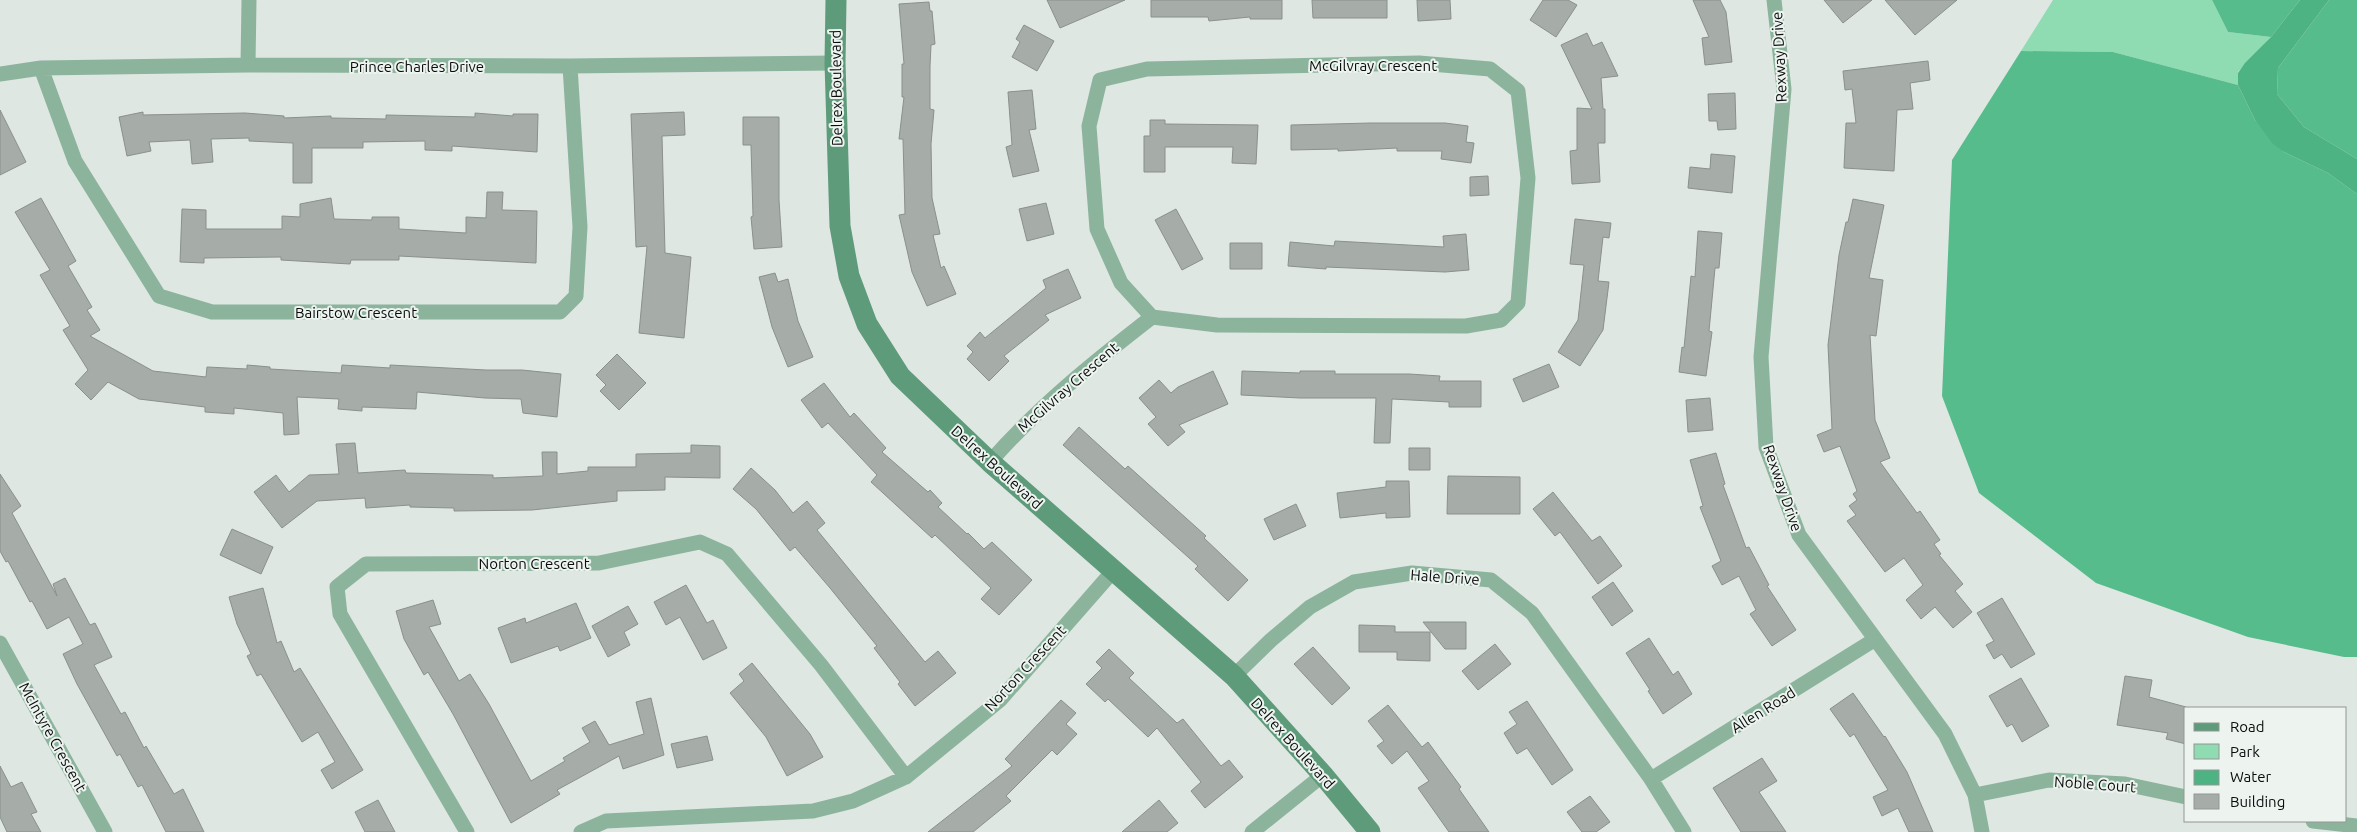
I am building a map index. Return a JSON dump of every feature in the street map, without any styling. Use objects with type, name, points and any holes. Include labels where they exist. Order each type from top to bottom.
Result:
[{"type":"street","points":[[248,0],[248,65]]},
{"type":"street","name":"Delrex Boulevard","points":[[836,0],[834,63],[840,226],[849,276],[867,324],[900,376],[990,462],[1234,676],[1323,775],[1370,832]]},
{"type":"street","name":"Rexway Drive","points":[[1774,0],[1784,90],[1760,357],[1766,447],[1799,535],[1874,640],[1945,734],[1975,795],[1982,832]]},
{"type":"street","name":"Prince Charles Drive","points":[[0,74],[41,68],[248,65],[570,66],[834,63]]},
{"type":"street","name":"McGilvray Crescent","points":[[990,462],[1014,434],[1077,375],[1152,317],[1226,325],[1466,326],[1501,320],[1518,303],[1528,178],[1518,91],[1490,69],[1419,63],[1147,69],[1100,80],[1089,126],[1097,229],[1121,283],[1152,317]]},
{"type":"street","name":"Bairstow Crescent","points":[[41,68],[75,161],[159,296],[212,312],[560,312],[576,296],[580,227],[570,66]]},
{"type":"street","name":"Norton Crescent","points":[[467,832],[340,614],[337,586],[366,564],[600,562],[700,542],[727,554],[821,665],[906,777]]},
{"type":"street","name":"Norton Crescent","points":[[580,832],[606,821],[814,811],[853,801],[906,777],[1000,700],[1114,570]]},
{"type":"street","name":"Hale Drive","points":[[1234,676],[1271,640],[1310,607],[1354,582],[1412,573],[1491,580],[1532,614],[1651,779],[1684,832]]},
{"type":"street","name":"Allen Road","points":[[1651,779],[1874,640]]},
{"type":"street","name":"McIntyre Crescent","points":[[0,643],[105,832]]},
{"type":"street","points":[[1252,832],[1323,775]]},
{"type":"street","name":"Noble Court","points":[[1975,795],[2049,780],[2125,784],[2184,797]]},
{"type":"street","points":[[2322,822],[2357,826]]},
{"type":"green space","points":[[2053,0],[2212,0],[2228,32],[2271,37],[2238,72],[2238,85],[2113,52],[2021,51]]},
{"type":"shaded area","points":[[2212,0],[2300,0],[2271,37],[2228,32]]},
{"type":"shaded area","points":[[2329,0],[2357,0],[2357,159],[2304,127],[2277,94],[2278,68]]},
{"type":"shaded area","points":[[2021,51],[2113,52],[2238,85],[2255,120],[2284,152],[2328,173],[2357,194],[2357,657],[2344,657],[2248,637],[2096,583],[1979,493],[1942,396],[1952,160]]},
{"type":"water","points":[[2300,0],[2329,0],[2278,68],[2277,94],[2304,127],[2357,159],[2357,194],[2328,173],[2284,152],[2273,144],[2255,120],[2238,85],[2238,73],[2245,63],[2271,37]]},
{"type":"building","points":[[1047,0],[1125,0],[1060,28]]},
{"type":"building","points":[[1151,0],[1282,0],[1282,19],[1250,19],[1250,17],[1209,21],[1208,17],[1151,17]]},
{"type":"building","points":[[1312,0],[1387,0],[1387,18],[1313,18]]},
{"type":"building","points":[[1417,0],[1450,0],[1451,19],[1418,21]]},
{"type":"building","points":[[1543,0],[1568,0],[1577,5],[1556,37],[1530,20]]},
{"type":"building","points":[[1693,0],[1720,0],[1726,12],[1732,62],[1705,65],[1702,38],[1709,37]]},
{"type":"building","points":[[1824,0],[1872,0],[1843,23]]},
{"type":"building","points":[[1885,0],[1957,0],[1915,35]]},
{"type":"building","points":[[929,2],[930,11],[932,11],[935,44],[931,45],[930,66],[930,109],[934,110],[931,144],[932,198],[940,234],[933,235],[941,268],[944,266],[956,294],[927,306],[912,272],[899,215],[905,214],[903,139],[899,139],[904,97],[902,97],[902,64],[904,64],[899,4]]},
{"type":"building","points":[[1024,25],[1054,41],[1037,71],[1012,57],[1020,42],[1016,39]]},
{"type":"building","points":[[1587,33],[1593,46],[1602,42],[1618,76],[1601,78],[1603,109],[1605,109],[1605,143],[1598,143],[1600,182],[1572,184],[1570,151],[1577,150],[1577,108],[1592,109],[1561,45]]},
{"type":"building","points":[[1928,61],[1930,80],[1910,83],[1913,109],[1897,110],[1894,171],[1844,168],[1846,123],[1856,123],[1852,89],[1845,90],[1843,71]]},
{"type":"building","points":[[1032,90],[1036,129],[1029,130],[1039,171],[1013,177],[1006,147],[1012,145],[1008,92]]},
{"type":"building","points":[[1735,93],[1736,129],[1718,130],[1717,121],[1709,121],[1708,94]]},
{"type":"building","points":[[0,110],[26,162],[0,175]]},
{"type":"building","points":[[143,112],[143,115],[245,113],[284,116],[284,118],[331,116],[331,118],[386,119],[386,115],[475,117],[475,113],[513,116],[513,114],[538,114],[537,152],[452,146],[452,151],[425,150],[425,141],[363,142],[363,148],[312,148],[312,183],[293,183],[293,143],[249,141],[249,138],[211,139],[213,162],[192,164],[190,140],[149,142],[151,151],[127,156],[119,117]]},
{"type":"building","points":[[684,112],[685,135],[662,136],[665,253],[691,257],[684,338],[639,333],[647,246],[636,247],[631,114]]},
{"type":"building","points":[[743,117],[779,117],[779,200],[782,247],[754,249],[751,217],[753,216],[751,145],[743,145]]},
{"type":"building","points":[[1150,120],[1165,120],[1165,124],[1258,125],[1256,164],[1232,163],[1233,147],[1165,147],[1165,172],[1144,172],[1144,136],[1150,136]]},
{"type":"building","points":[[1445,123],[1468,126],[1466,142],[1474,143],[1471,163],[1441,159],[1442,151],[1397,151],[1397,148],[1338,151],[1338,149],[1291,150],[1291,125]]},
{"type":"building","points":[[1711,154],[1735,156],[1732,193],[1688,188],[1690,167],[1710,169]]},
{"type":"building","points":[[1488,176],[1489,195],[1470,196],[1470,177]]},
{"type":"building","points":[[487,192],[503,192],[502,210],[537,211],[536,263],[399,256],[399,260],[351,260],[350,264],[281,260],[281,257],[204,258],[204,263],[180,262],[182,209],[206,210],[206,229],[282,229],[282,216],[300,217],[300,204],[331,198],[334,219],[372,220],[372,217],[399,217],[399,229],[466,233],[466,217],[486,218]]},
{"type":"building","points":[[41,198],[76,261],[68,266],[92,307],[87,310],[100,330],[90,336],[153,371],[206,377],[207,367],[247,369],[247,365],[270,367],[270,369],[341,373],[342,365],[390,368],[390,365],[522,370],[561,374],[557,417],[523,413],[521,399],[417,392],[416,409],[362,407],[362,411],[338,409],[339,399],[297,397],[299,434],[284,435],[283,413],[234,408],[234,414],[205,412],[205,407],[139,399],[108,382],[91,400],[75,384],[88,370],[63,330],[70,326],[40,275],[50,270],[15,212]]},
{"type":"building","points":[[1853,199],[1884,205],[1869,278],[1883,280],[1876,336],[1870,335],[1875,420],[1890,458],[1880,462],[1917,513],[1920,511],[1940,540],[1934,544],[1941,554],[1939,555],[1963,584],[1955,591],[1972,612],[1953,628],[1935,607],[1921,619],[1906,600],[1923,585],[1904,558],[1885,572],[1847,521],[1856,515],[1849,506],[1857,500],[1853,494],[1857,491],[1840,446],[1824,452],[1817,435],[1832,429],[1828,345],[1839,255]]},
{"type":"building","points":[[1046,203],[1054,234],[1027,241],[1019,209]]},
{"type":"building","points":[[1176,209],[1203,259],[1182,270],[1155,220]]},
{"type":"building","points":[[1575,219],[1611,223],[1609,238],[1603,237],[1598,281],[1609,282],[1603,330],[1580,366],[1558,352],[1578,320],[1584,265],[1570,264]]},
{"type":"building","points":[[1698,231],[1722,233],[1719,268],[1715,268],[1709,331],[1712,332],[1706,376],[1679,372],[1682,347],[1684,348],[1691,276],[1695,277]]},
{"type":"building","points":[[1466,234],[1469,270],[1445,272],[1326,267],[1326,269],[1288,266],[1290,242],[1334,246],[1335,241],[1444,247],[1443,236]]},
{"type":"building","points":[[1230,243],[1262,243],[1262,269],[1230,269]]},
{"type":"building","points":[[1068,269],[1081,298],[1045,315],[1049,320],[1004,356],[1009,361],[989,381],[967,359],[973,352],[967,346],[980,332],[985,338],[1046,288],[1043,280]]},
{"type":"building","points":[[775,273],[778,282],[788,279],[798,321],[813,357],[788,367],[772,327],[759,277]]},
{"type":"building","points":[[617,354],[646,383],[619,410],[600,391],[606,385],[596,375]]},
{"type":"building","points":[[1549,364],[1559,387],[1523,402],[1513,379]]},
{"type":"building","points":[[1213,371],[1228,404],[1179,425],[1185,432],[1168,446],[1148,424],[1156,417],[1139,398],[1159,380],[1171,393],[1178,387]]},
{"type":"building","points":[[1242,371],[1300,373],[1300,371],[1335,371],[1335,374],[1409,374],[1440,376],[1439,381],[1481,381],[1481,407],[1449,407],[1449,402],[1392,399],[1390,443],[1374,443],[1376,398],[1300,398],[1241,395]]},
{"type":"building","points":[[824,383],[850,417],[854,413],[886,448],[882,452],[928,492],[930,490],[942,503],[938,507],[984,549],[992,542],[1032,580],[999,615],[981,599],[991,588],[935,535],[932,538],[871,482],[877,475],[828,423],[822,428],[801,400]]},
{"type":"building","points":[[1710,398],[1713,430],[1688,432],[1686,400]]},
{"type":"building","points":[[1079,427],[1125,469],[1128,466],[1206,536],[1204,538],[1248,580],[1228,601],[1195,569],[1198,566],[1063,445]]},
{"type":"building","points":[[355,443],[358,473],[405,470],[406,473],[493,475],[493,478],[543,476],[542,452],[557,452],[557,474],[588,471],[588,467],[636,467],[636,454],[691,453],[691,445],[720,446],[720,478],[665,477],[665,490],[617,491],[617,501],[532,510],[454,511],[454,508],[410,507],[410,505],[366,508],[365,498],[317,501],[282,528],[254,492],[276,475],[289,492],[309,475],[339,474],[336,444]]},
{"type":"building","points":[[1409,448],[1430,448],[1430,470],[1409,470]]},
{"type":"building","points":[[1716,453],[1725,484],[1723,485],[1746,548],[1749,547],[1769,585],[1767,586],[1796,630],[1772,646],[1750,614],[1756,610],[1739,576],[1722,585],[1712,566],[1721,561],[1700,507],[1703,506],[1690,460]]},
{"type":"building","points":[[751,468],[775,490],[793,513],[807,501],[825,523],[817,530],[925,662],[938,651],[956,673],[915,706],[898,684],[900,682],[874,648],[877,646],[830,588],[795,547],[790,551],[756,509],[733,489]]},
{"type":"building","points":[[0,474],[21,506],[12,513],[57,596],[53,584],[65,578],[90,625],[95,623],[112,657],[94,665],[121,714],[125,712],[144,748],[146,746],[174,794],[183,789],[204,832],[166,832],[142,785],[138,787],[120,754],[117,756],[77,684],[63,654],[83,644],[69,617],[47,629],[8,561],[6,562],[0,551]]},
{"type":"building","points":[[1448,476],[1520,477],[1520,514],[1447,514]]},
{"type":"building","points":[[1386,481],[1409,481],[1410,517],[1386,518],[1386,513],[1340,518],[1337,493],[1386,487]]},
{"type":"building","points":[[1553,492],[1592,541],[1600,536],[1622,566],[1598,584],[1560,532],[1555,536],[1533,509]]},
{"type":"building","points":[[1296,504],[1306,526],[1274,540],[1264,519]]},
{"type":"building","points":[[232,529],[273,547],[261,574],[220,555]]},
{"type":"building","points":[[1613,582],[1633,611],[1612,626],[1592,597]]},
{"type":"building","points":[[686,585],[707,623],[713,620],[727,648],[703,660],[680,617],[666,625],[654,602]]},
{"type":"building","points":[[263,588],[277,643],[281,641],[294,672],[300,668],[363,770],[332,789],[321,770],[335,762],[318,732],[302,742],[261,674],[257,676],[247,656],[251,654],[237,624],[229,597]]},
{"type":"building","points":[[2002,598],[2035,654],[2011,668],[2002,654],[1994,659],[1986,645],[1994,641],[1977,613]]},
{"type":"building","points":[[433,600],[441,624],[429,627],[459,681],[470,674],[489,704],[531,781],[565,761],[563,758],[590,742],[582,728],[595,721],[609,745],[644,734],[636,702],[651,698],[664,755],[623,769],[619,756],[557,790],[560,794],[511,823],[453,714],[428,672],[424,675],[404,639],[396,611]]},
{"type":"building","points":[[576,603],[591,638],[560,651],[558,646],[511,663],[498,628],[525,618],[526,623]]},
{"type":"building","points":[[628,606],[638,624],[624,632],[630,645],[608,657],[592,626]]},
{"type":"building","points":[[1423,622],[1466,622],[1466,649],[1445,649]]},
{"type":"building","points":[[1359,625],[1395,626],[1395,632],[1430,632],[1430,661],[1397,660],[1397,652],[1359,652]]},
{"type":"building","points":[[1649,638],[1673,675],[1678,671],[1692,694],[1663,714],[1626,653]]},
{"type":"building","points":[[1495,644],[1511,664],[1478,690],[1462,671]]},
{"type":"building","points":[[1313,647],[1350,688],[1332,705],[1294,664]]},
{"type":"building","points":[[1109,649],[1134,673],[1129,678],[1177,723],[1183,719],[1221,766],[1229,760],[1243,777],[1205,808],[1191,791],[1201,782],[1157,728],[1148,737],[1108,699],[1105,702],[1086,684],[1102,668],[1096,662]]},
{"type":"building","points":[[752,663],[810,734],[823,757],[787,776],[766,737],[730,693],[744,681],[739,674]]},
{"type":"building","points":[[2125,676],[2152,680],[2149,697],[2186,707],[2184,707],[2184,744],[2166,739],[2168,733],[2117,725]]},
{"type":"building","points":[[2021,678],[2049,726],[2022,742],[2012,724],[2007,727],[1989,696]]},
{"type":"building","points":[[1853,693],[1885,736],[1907,772],[1933,832],[1909,832],[1898,808],[1882,816],[1873,797],[1888,790],[1854,734],[1850,737],[1830,709]]},
{"type":"building","points":[[1061,700],[1076,713],[1066,724],[1077,734],[1057,755],[1052,750],[1006,796],[1011,801],[973,832],[928,832],[1012,766],[1005,759]]},
{"type":"building","points":[[1527,701],[1573,770],[1552,785],[1527,748],[1517,754],[1504,733],[1517,724],[1509,712]]},
{"type":"building","points":[[1388,705],[1422,747],[1428,742],[1461,787],[1459,789],[1489,832],[1449,832],[1418,788],[1429,781],[1407,751],[1392,764],[1377,746],[1384,741],[1368,721]]},
{"type":"building","points":[[707,736],[713,760],[677,768],[671,744]]},
{"type":"building","points":[[1762,758],[1777,781],[1759,792],[1786,832],[1741,832],[1713,788]]},
{"type":"building","points":[[0,766],[11,787],[22,782],[37,812],[31,814],[41,832],[7,832],[0,817]]},
{"type":"building","points":[[1590,796],[1610,822],[1596,832],[1582,832],[1567,812]]},
{"type":"building","points":[[378,800],[395,832],[365,832],[355,812]]},
{"type":"building","points":[[1159,800],[1178,823],[1167,832],[1122,832]]}]
